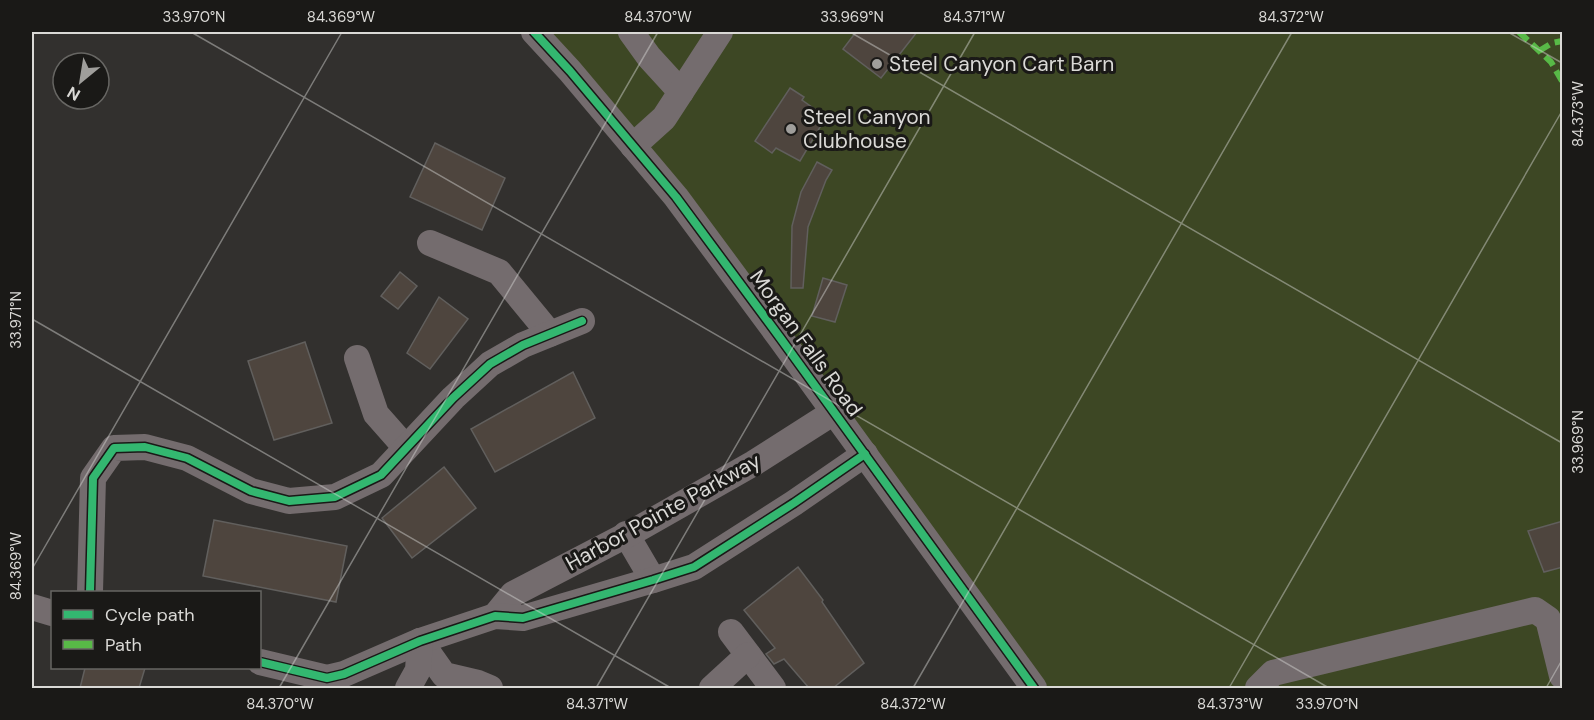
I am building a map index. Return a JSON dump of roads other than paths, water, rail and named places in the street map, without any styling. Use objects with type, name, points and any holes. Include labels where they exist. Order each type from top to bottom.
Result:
[{"type":"street","name":"Morgan Falls Road","points":[[534,32],[570,71],[676,197],[1034,688]]},
{"type":"street","points":[[632,32],[649,57],[681,92]]},
{"type":"street","points":[[633,146],[664,118],[720,32]]},
{"type":"street","points":[[430,243],[499,272],[550,334]]},
{"type":"street","points":[[90,591],[93,478],[114,448],[145,447],[187,458],[251,491],[289,501],[335,497],[381,475],[453,398],[490,364],[523,345],[582,321]]},
{"type":"street","points":[[357,358],[375,414],[406,448]]},
{"type":"street","name":"Harbor Pointe Parkway","points":[[495,616],[513,594],[638,529],[754,464],[834,412]]},
{"type":"street","name":"Harbor Pointe Parkway","points":[[343,681],[420,641],[495,616],[523,618],[694,567],[865,454]]},
{"type":"street","points":[[626,534],[653,580]]},
{"type":"street","points":[[573,562],[590,599]]},
{"type":"street","points":[[32,608],[51,612]]},
{"type":"street","points":[[1258,688],[1273,673],[1534,610],[1548,619],[1563,676]]},
{"type":"street","points":[[731,632],[773,688]]},
{"type":"street","points":[[408,688],[418,670],[420,641]]},
{"type":"street","points":[[420,641],[444,675],[490,688]]},
{"type":"street","points":[[712,688],[748,655]]},
{"type":"street","points":[[261,663],[290,680],[327,678],[343,681]]},
{"type":"place","name":"Steel Canyon Cart Barn","points":[[877,64]]},
{"type":"place","name":"Steel Canyon Clubhouse","points":[[791,129]]}]
